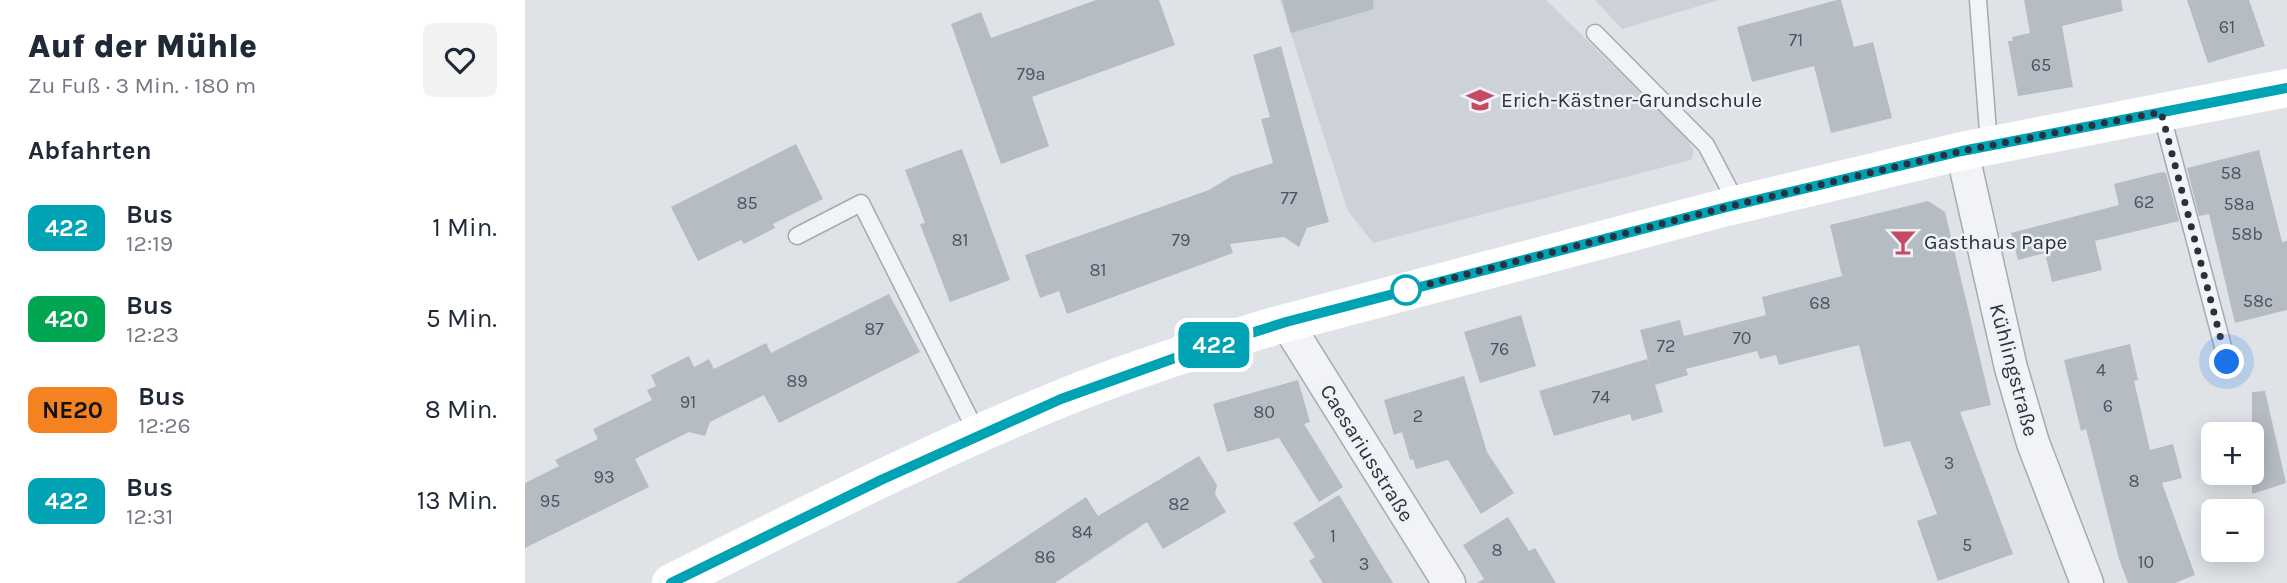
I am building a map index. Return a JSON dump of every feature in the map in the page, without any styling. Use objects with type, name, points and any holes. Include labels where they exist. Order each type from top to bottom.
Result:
[{"type":"main road","points":[[671,583],[868,486],[1061,399],[1200,349],[1286,322],[1737,204],[1975,148],[2287,88]]},
{"type":"street","name":"Kühlingstraße","points":[[1975,148],[2011,368],[2033,443],[2087,583]]},
{"type":"street","name":"Caesariusstraße","points":[[1286,322],[1449,583]]},
{"type":"lane","points":[[1975,148],[1978,0]]},
{"type":"lane","points":[[1595,33],[1706,145],[1737,204]]},
{"type":"lane","points":[[2161,112],[2227,362]]},
{"type":"lane","points":[[797,236],[861,203],[978,435]]},
{"type":"shaded area","name":"Erich-Kästner-Grundschule","points":[[1280,0],[1546,0],[1687,138],[1694,152],[1691,160],[1373,243],[1348,211]]},
{"type":"shaded area","name":"Erich-Kästner-Grundschule","points":[[1595,0],[1719,0],[1622,29]]},
{"type":"building","points":[[1096,0],[1159,0],[1175,45],[1032,97],[1049,146],[1001,164],[951,24],[981,12],[991,38]]},
{"type":"building","points":[[1282,0],[1373,0],[1374,9],[1291,33]]},
{"type":"building","points":[[1841,0],[1854,47],[1873,42],[1892,118],[1831,133],[1814,66],[1752,82],[1737,27]]},
{"type":"building","points":[[2024,0],[2121,0],[2123,11],[2062,26],[2073,87],[2018,96],[2008,41],[2013,41],[2012,37],[2030,33]]},
{"type":"building","points":[[2187,0],[2249,0],[2265,46],[2208,63]]},
{"type":"building","points":[[1281,46],[1329,222],[1307,228],[1299,247],[1284,237],[1230,244],[1233,253],[1067,314],[1059,291],[1040,298],[1025,255],[1209,190],[1232,176],[1273,163],[1261,119],[1270,117],[1253,55]]},
{"type":"building","points":[[796,144],[823,199],[773,224],[775,228],[744,244],[741,240],[698,261],[671,207]]},
{"type":"building","points":[[962,149],[1010,280],[950,302],[920,224],[925,223],[905,170]]},
{"type":"building","points":[[2259,150],[2282,242],[2287,241],[2287,310],[2235,323],[2209,214],[2199,216],[2187,168]]},
{"type":"building","points":[[2166,173],[2179,221],[2095,241],[2102,270],[2052,282],[2045,253],[2018,260],[2011,233],[2119,205],[2114,184]]},
{"type":"building","points":[[1928,201],[1945,212],[1991,405],[1960,412],[2013,554],[1938,581],[1917,521],[1937,514],[1910,441],[1884,447],[1859,345],[1779,365],[1776,355],[1760,359],[1757,351],[1686,369],[1688,375],[1655,385],[1663,412],[1632,421],[1630,414],[1554,436],[1539,391],[1647,359],[1651,372],[1640,330],[1680,320],[1684,336],[1766,315],[1762,297],[1842,276],[1830,225]]},
{"type":"building","points":[[889,294],[920,352],[779,423],[764,395],[710,422],[705,436],[689,432],[635,459],[649,487],[525,548],[525,483],[559,466],[555,460],[598,439],[593,429],[652,400],[647,390],[656,386],[651,375],[689,356],[694,367],[709,359],[714,369],[766,343],[771,353]]},
{"type":"building","points":[[1521,315],[1536,366],[1480,383],[1464,332]]},
{"type":"building","points":[[2130,344],[2138,380],[2134,381],[2150,450],[2173,444],[2182,478],[2162,483],[2195,575],[2175,583],[2128,583],[2119,559],[2086,429],[2081,431],[2064,360]]},
{"type":"building","points":[[1464,376],[1487,452],[1514,493],[1481,514],[1448,460],[1416,469],[1413,459],[1410,460],[1402,432],[1394,435],[1384,400]]},
{"type":"building","points":[[1298,380],[1310,422],[1304,424],[1343,487],[1319,502],[1279,438],[1227,452],[1213,404]]},
{"type":"building","points":[[2265,391],[2286,483],[2252,494],[2252,485],[2264,485],[2264,422],[2252,422],[2252,392]]},
{"type":"building","points":[[1199,456],[1217,485],[1215,494],[1226,512],[1163,549],[1147,522],[1055,583],[956,583],[1086,497],[1098,516]]},
{"type":"building","points":[[1339,495],[1393,583],[1323,583],[1309,561],[1315,557],[1293,523]]},
{"type":"building","points":[[1508,517],[1529,551],[1535,548],[1556,583],[1477,583],[1484,579],[1463,545]]},
{"type":"bus line","name":"422","points":[[671,583],[881,480],[1061,399],[1200,349],[1286,322],[1727,207],[1962,151],[2287,88]]},
{"type":"place","name":"Erich-Kästner-Grundschule","points":[[1480,100]]},
{"type":"place","name":"Gasthaus Pape","points":[[1903,242]]},
{"type":"route","points":[[1406,290],[1727,207],[1962,151],[2161,112],[2227,362]]}]
